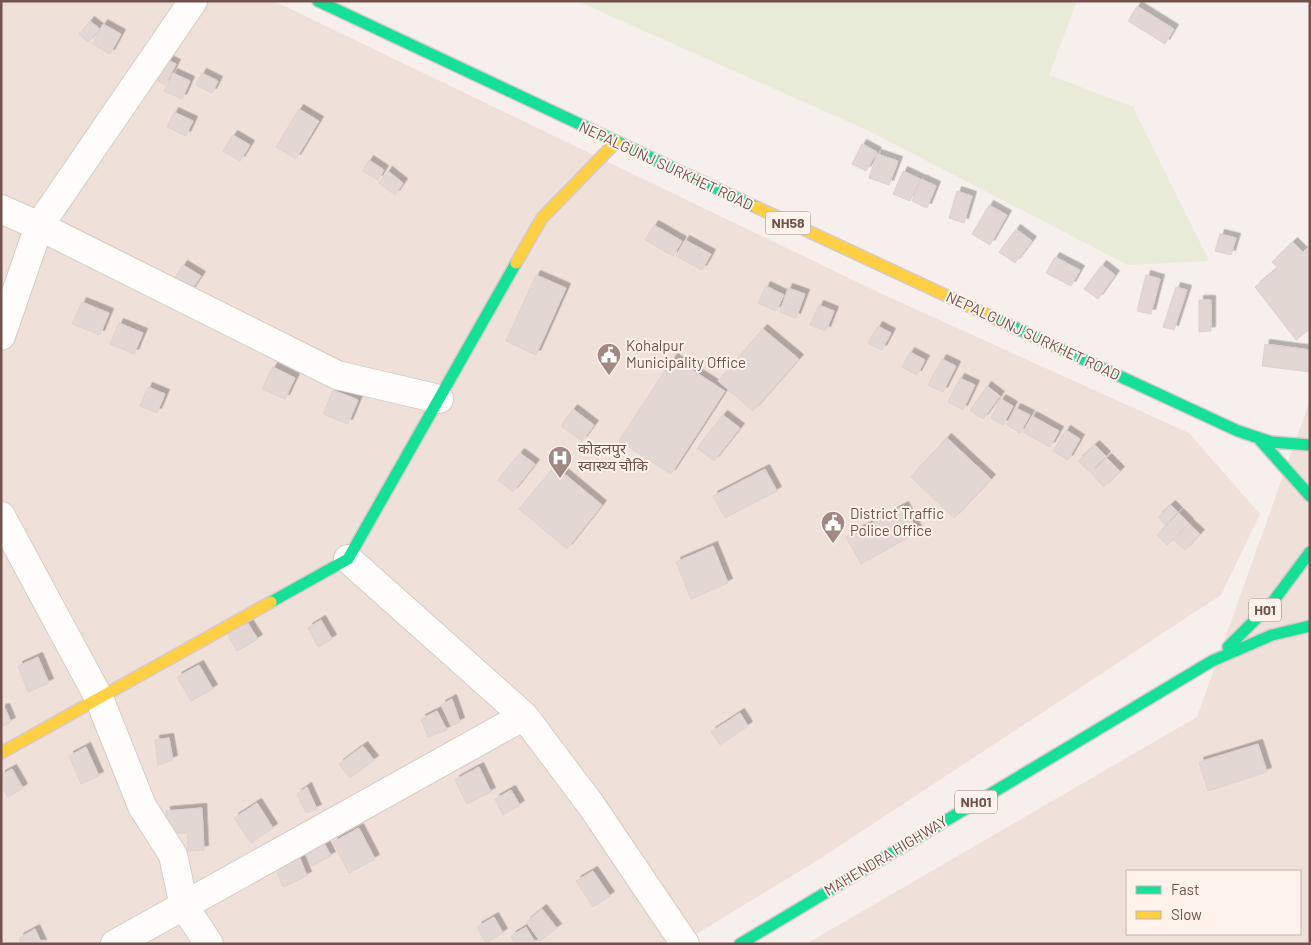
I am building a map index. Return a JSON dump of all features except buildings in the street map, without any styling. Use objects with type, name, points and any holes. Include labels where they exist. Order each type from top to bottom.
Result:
[{"type":"main road","name":"NEPALGUNJ SURKHET ROAD","points":[[318,1],[1195,412],[1260,440],[1285,445],[1310,445]]},
{"type":"main road","points":[[1,753],[348,559],[542,218],[616,142]]},
{"type":"main road","name":"NEPALGUNJ SURKHET ROAD","points":[[1260,440],[1310,496]]},
{"type":"main road","name":"MAHENDRA HIGHWAY","points":[[1212,661],[1272,603],[1310,552]]},
{"type":"main road","name":"MAHENDRA HIGHWAY","points":[[740,944],[1212,661],[1253,642],[1295,628],[1310,626]]},
{"type":"street","points":[[1,336],[39,226],[193,1]]},
{"type":"street","points":[[1,209],[39,226],[337,375],[439,399]]},
{"type":"street","points":[[1,516],[99,698],[142,806],[173,855],[184,906],[209,944]]},
{"type":"street","points":[[348,559],[524,716],[591,805],[685,944]]},
{"type":"street","points":[[114,944],[524,716]]},
{"type":"shaded area","points":[[1,1],[274,1],[882,294],[1189,433],[1260,514],[1221,595],[818,860],[680,944],[1,944]]},
{"type":"shaded area","points":[[1309,403],[1310,944],[806,944],[1197,717]]},
{"type":"green space","points":[[577,1],[1077,1],[1049,75],[1133,107],[1209,261],[1128,265],[869,131]]},
{"type":"traffic: fast","points":[[318,1],[756,207]]},
{"type":"traffic: fast","points":[[271,602],[348,559],[516,263]]},
{"type":"traffic: fast","points":[[992,317],[1238,431],[1271,442],[1310,445]]},
{"type":"traffic: fast","points":[[1260,440],[1310,496]]},
{"type":"traffic: fast","points":[[1228,647],[1272,603],[1310,552]]},
{"type":"traffic: fast","points":[[740,944],[1212,661],[1272,635],[1310,626]]},
{"type":"traffic: slow","points":[[516,263],[542,218],[616,142]]},
{"type":"traffic: slow","points":[[756,207],[992,317]]},
{"type":"traffic: slow","points":[[1,753],[271,602]]},
{"type":"place","name":"Kohalpur Municipality Office","points":[[609,376]]},
{"type":"place","name":"कोहलपुर स्वास्थ्य चौकि","points":[[560,479]]},
{"type":"place","name":"District Traffic Police Office","points":[[833,544]]}]
